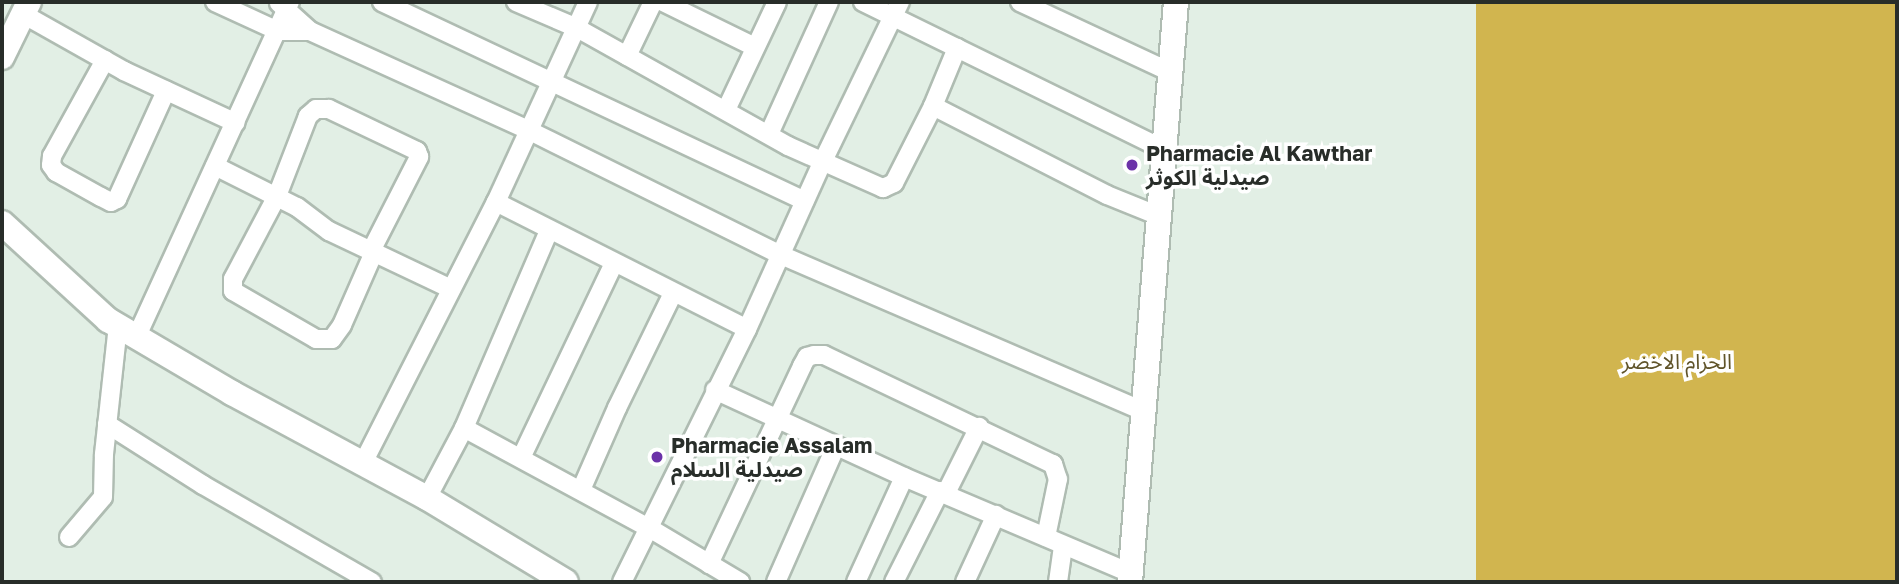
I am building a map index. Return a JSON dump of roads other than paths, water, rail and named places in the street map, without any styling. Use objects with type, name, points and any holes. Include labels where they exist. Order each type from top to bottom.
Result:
[{"type":"street","points":[[215,2],[278,31],[310,31]]},
{"type":"street","points":[[382,2],[805,201]]},
{"type":"street","points":[[516,2],[578,28],[769,134],[883,188],[894,183],[933,106],[957,48]]},
{"type":"street","points":[[363,463],[496,202],[553,84],[588,2]]},
{"type":"street","points":[[627,56],[653,2]]},
{"type":"street","points":[[663,2],[755,47]]},
{"type":"street","points":[[726,110],[776,2]]},
{"type":"street","points":[[769,134],[829,2]]},
{"type":"street","points":[[863,2],[896,9],[957,48],[1164,150]]},
{"type":"street","points":[[1020,2],[1170,72]]},
{"type":"street","points":[[69,537],[103,496],[107,424],[127,332],[236,123],[278,31],[285,4]]},
{"type":"street","points":[[285,4],[310,31],[530,131],[781,255],[1143,411]]},
{"type":"street","points":[[715,390],[904,477],[1046,537],[1130,578],[1170,72],[1172,4]]},
{"type":"street","points":[[24,6],[104,60],[236,123]]},
{"type":"street","points":[[2,38],[24,6]]},
{"type":"street","points":[[2,57],[24,6]]},
{"type":"street","points":[[622,582],[747,329],[896,9]]},
{"type":"street","points":[[104,60],[52,156],[51,165],[56,172],[101,198],[111,202],[117,199],[166,91]]},
{"type":"street","points":[[933,106],[1107,195],[1159,216]]},
{"type":"street","points":[[316,109],[329,109],[412,146],[419,157],[372,252],[342,325],[332,339],[316,339],[235,295],[231,287],[277,197],[308,116],[316,109]]},
{"type":"street","points":[[215,166],[277,197],[329,231],[452,289]]},
{"type":"street","points":[[496,202],[747,329]]},
{"type":"street","points":[[2,223],[76,294],[127,332],[427,498],[566,582]]},
{"type":"street","points":[[427,498],[464,428],[549,231]]},
{"type":"street","points":[[521,458],[614,263]]},
{"type":"street","points":[[581,491],[617,408],[673,293]]},
{"type":"street","points":[[709,564],[807,357],[824,355],[1053,464],[1058,479],[1046,537]]},
{"type":"street","points":[[107,424],[203,485],[372,582]]},
{"type":"street","points":[[464,428],[651,528],[740,582]]},
{"type":"street","points":[[894,582],[979,428]]},
{"type":"street","points":[[776,582],[836,446]]},
{"type":"street","points":[[856,582],[904,477]]},
{"type":"street","points":[[965,582],[996,515]]},
{"type":"street","points":[[1058,582],[1063,545]]},
{"type":"place","name":"Pharmacie Al Kawthar صيدلية الكوثر","points":[[1132,165]]},
{"type":"place","name":"Pharmacie Assalam صيدلية السلام","points":[[657,457]]},
{"type":"park label","name":"الحزام الاخضر","points":[[1677,361]]}]
